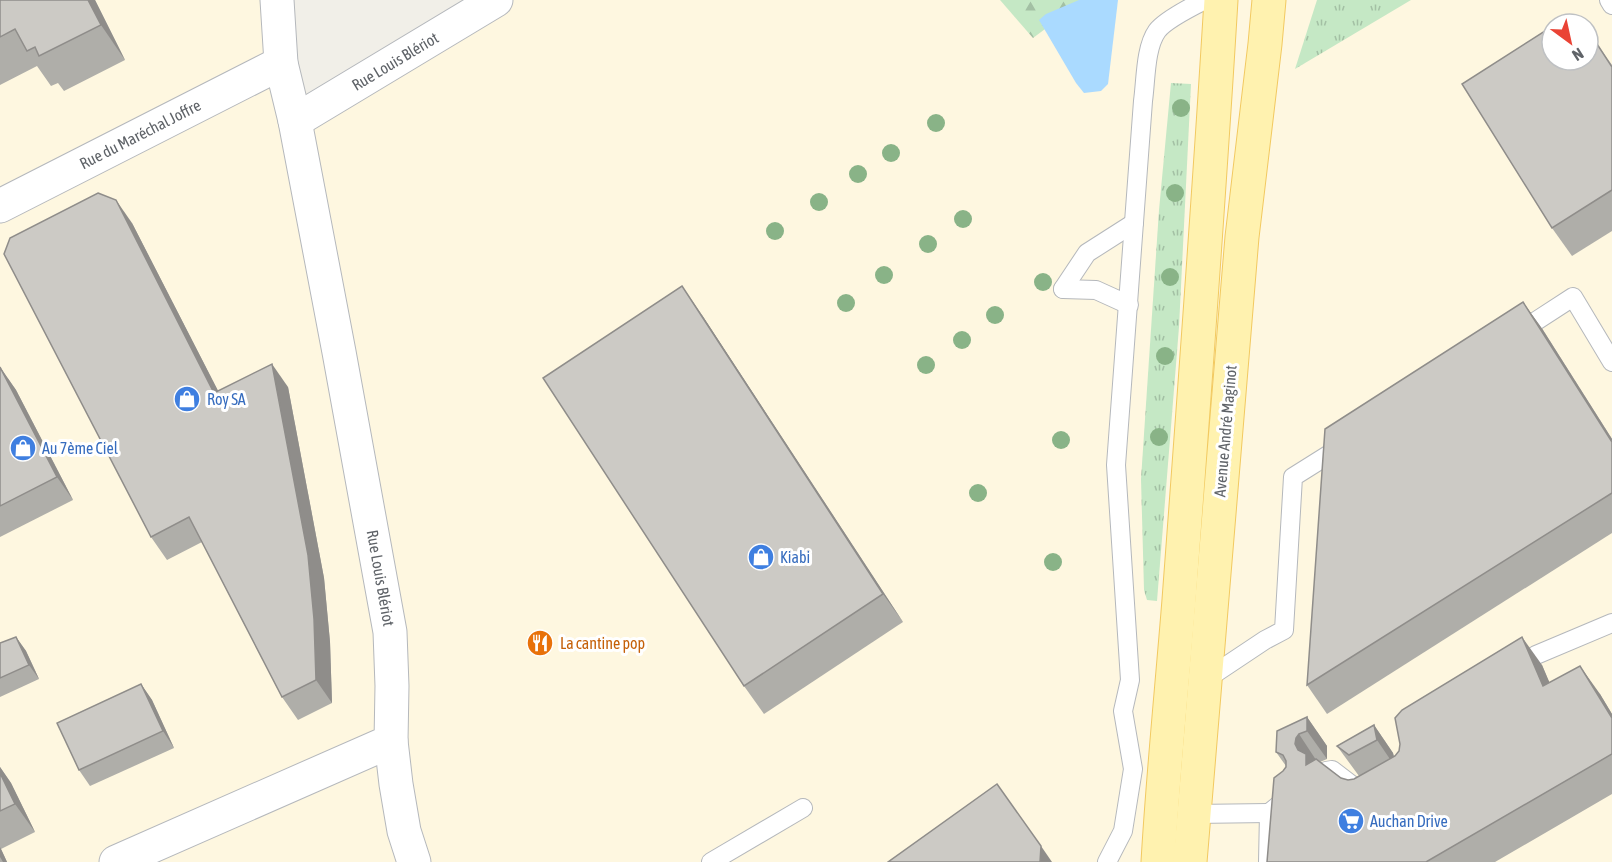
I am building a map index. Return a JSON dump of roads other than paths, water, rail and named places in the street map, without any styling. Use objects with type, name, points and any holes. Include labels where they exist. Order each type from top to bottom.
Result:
[{"type":"main road","name":"Avenue André Maginot","points":[[1158,862],[1221,0]]},
{"type":"main road","name":"Avenue André Maginot","points":[[1190,862],[1242,237],[1269,0]]},
{"type":"street","name":"Rue Louis Blériot","points":[[277,0],[281,63],[295,121],[390,632],[391,741],[404,831],[414,862]]},
{"type":"street","name":"Rue Louis Blériot","points":[[295,121],[496,0]]},
{"type":"street","name":"Rue du Maréchal Joffre","points":[[0,206],[281,63]]},
{"type":"street","points":[[116,862],[391,741]]},
{"type":"lane","points":[[1109,857],[1123,831],[1133,769],[1124,711],[1130,680],[1116,465],[1143,101],[1150,45],[1158,29],[1185,10],[1205,0]]},
{"type":"lane","points":[[1609,0],[1612,5]]},
{"type":"lane","points":[[1129,305],[1096,290],[1063,289],[1087,254],[1134,223]]},
{"type":"lane","points":[[1503,342],[1573,297],[1612,362]]},
{"type":"lane","points":[[1205,680],[1284,630],[1293,477],[1353,439]]},
{"type":"lane","points":[[1495,680],[1536,655],[1612,623]]},
{"type":"lane","points":[[1326,771],[1332,770],[1368,798],[1378,792]]},
{"type":"lane","points":[[1194,814],[1269,813],[1295,791]]},
{"type":"lane","points":[[1127,799],[1162,800]]},
{"type":"lane","points":[[711,862],[803,808]]},
{"type":"lane","points":[[1268,862],[1269,813]]},
{"type":"water","points":[[1079,0],[1118,0],[1108,84],[1101,91],[1084,93],[1039,20],[1046,14]]},
{"type":"place","name":"Roy SA","points":[[187,399]]},
{"type":"place","name":"Au 7ème Ciel","points":[[23,448]]},
{"type":"place","name":"Kiabi","points":[[761,557]]},
{"type":"place","name":"La cantine pop","points":[[540,643]]},
{"type":"place","name":"Auchan Drive","points":[[1351,821]]}]
